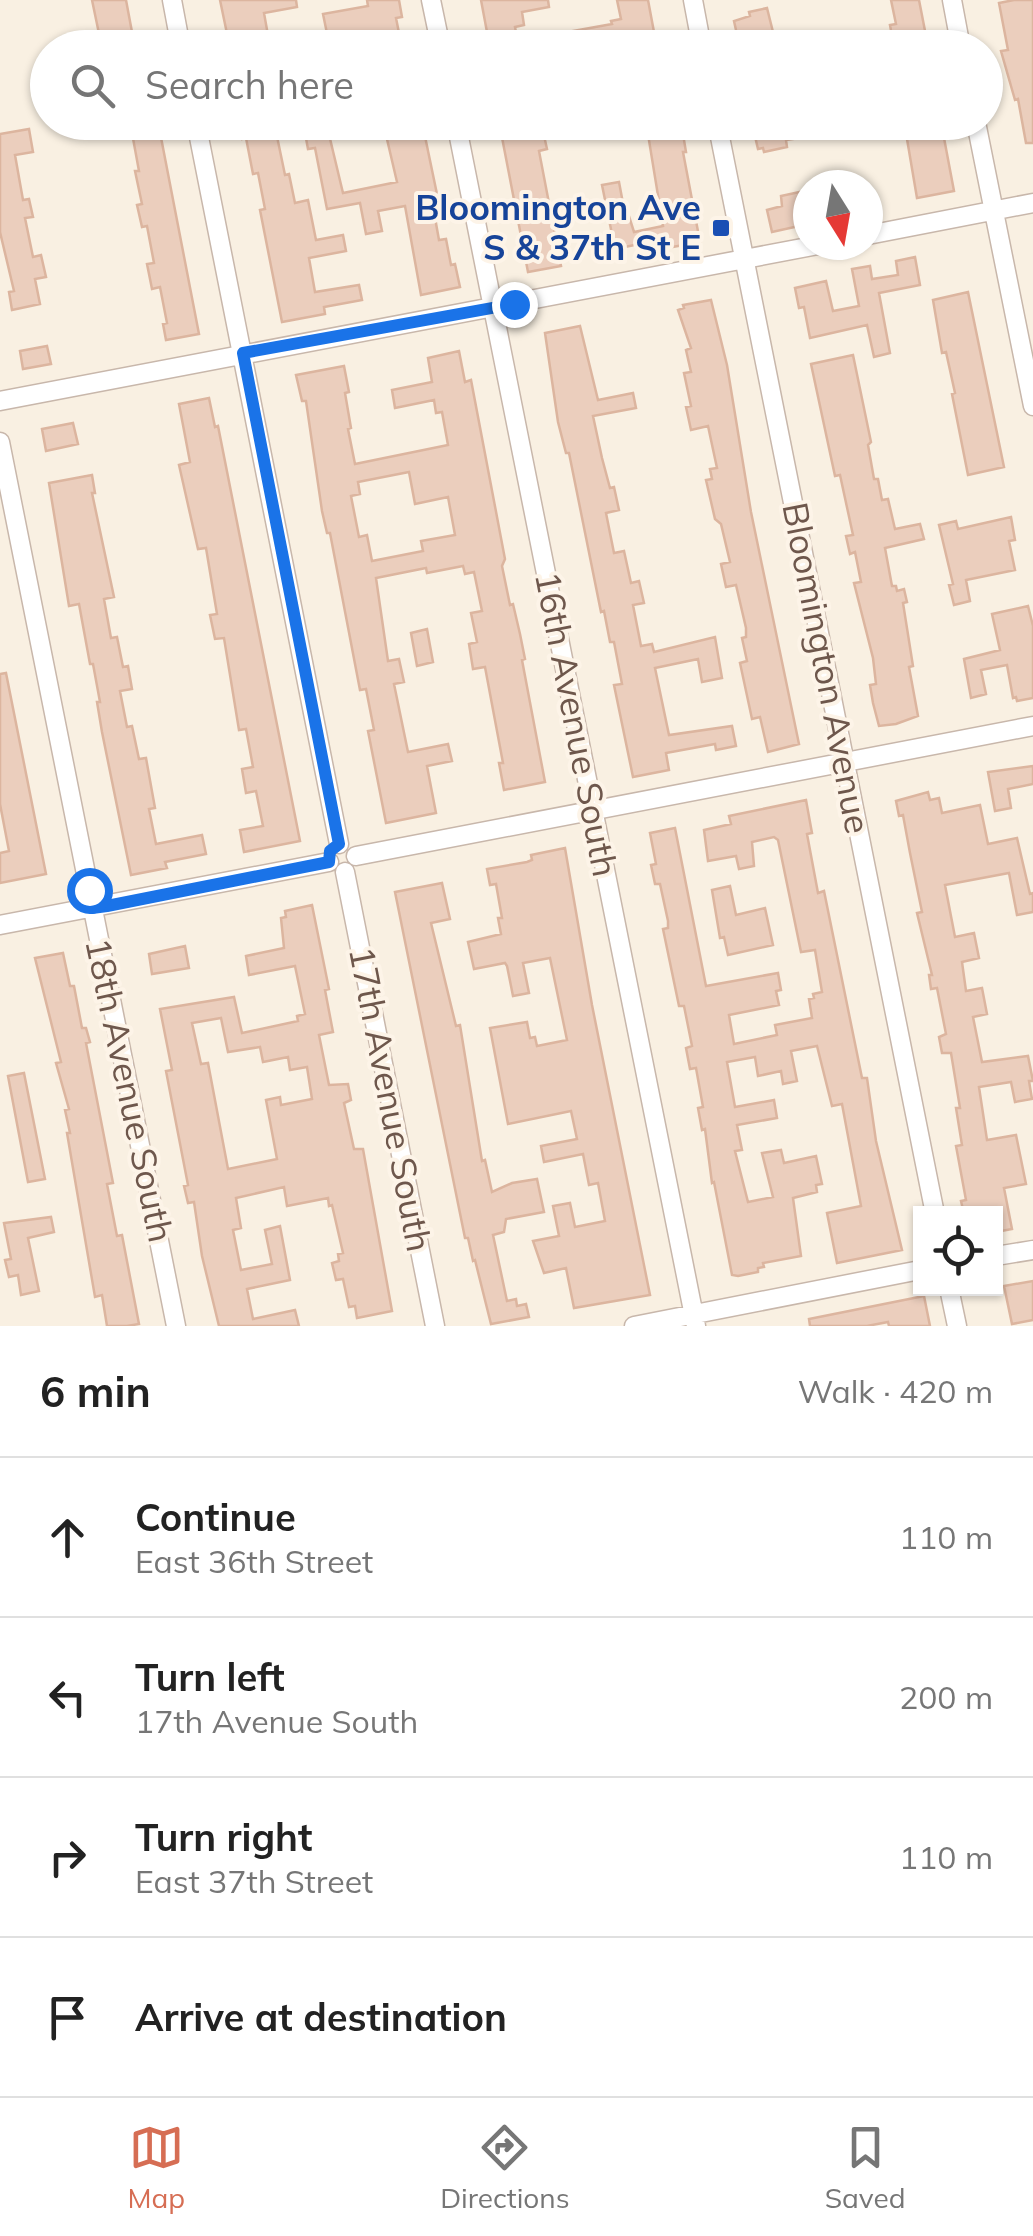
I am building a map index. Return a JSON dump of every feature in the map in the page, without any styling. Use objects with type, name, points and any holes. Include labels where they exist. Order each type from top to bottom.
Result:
[{"type":"street","points":[[172,0],[178,30]]},
{"type":"street","points":[[432,0],[438,30]]},
{"type":"street","points":[[692,0],[698,30]]},
{"type":"street","points":[[952,0],[958,30]]},
{"type":"street","points":[[200,140],[339,844],[349,846],[343,863]]},
{"type":"street","name":"16th Avenue South","points":[[460,140],[695,1320]]},
{"type":"street","name":"Bloomington Avenue","points":[[721,140],[933,1206]]},
{"type":"street","points":[[980,140],[1033,406]]},
{"type":"street","points":[[883,232],[1033,203]]},
{"type":"street","points":[[0,401],[793,250]]},
{"type":"street","name":"18th Avenue South","points":[[0,442],[176,1326]]},
{"type":"street","points":[[0,925],[343,863],[1033,726]]},
{"type":"street","name":"17th Avenue South","points":[[343,863],[434,1326]]},
{"type":"street","points":[[1003,1255],[1033,1250]]},
{"type":"street","points":[[634,1326],[695,1320],[913,1272]]},
{"type":"street","points":[[951,1296],[957,1326]]},
{"type":"building","points":[[92,0],[126,0],[132,30],[98,30]]},
{"type":"building","points":[[220,0],[296,0],[297,7],[264,13],[267,30],[226,30]]},
{"type":"building","points":[[367,0],[399,0],[402,17],[396,18],[398,30],[326,30],[323,14],[368,6]]},
{"type":"building","points":[[481,0],[548,0],[549,7],[522,12],[524,25],[516,30],[487,30]]},
{"type":"building","points":[[617,0],[648,0],[654,30],[579,30],[612,24],[611,21],[621,19]]},
{"type":"building","points":[[891,0],[919,0],[925,30],[891,30],[890,25],[896,24]]},
{"type":"building","points":[[1033,0],[1033,143],[1026,143],[1018,99],[1015,100],[1003,58],[1003,51],[1008,50],[999,3]]},
{"type":"building","points":[[767,8],[772,30],[736,30],[734,21],[750,16],[749,12]]},
{"type":"building","points":[[29,129],[33,152],[15,155],[23,200],[29,199],[33,217],[25,218],[33,257],[41,255],[46,277],[35,279],[40,304],[12,310],[9,292],[14,291],[0,232],[0,134]]},
{"type":"building","points":[[133,140],[161,140],[199,334],[166,340],[160,287],[152,289],[147,264],[154,263],[147,226],[142,227],[137,205],[142,204],[135,171],[139,171]]},
{"type":"building","points":[[246,140],[278,140],[295,203],[308,200],[316,240],[343,235],[346,251],[309,258],[315,292],[359,285],[362,300],[324,307],[325,314],[282,322],[260,210],[265,209],[258,173],[253,174]]},
{"type":"building","points":[[306,140],[330,140],[343,193],[397,182],[387,140],[426,140],[438,199],[432,201],[439,240],[446,239],[460,287],[421,295],[405,206],[378,211],[382,231],[366,234],[360,203],[327,209],[315,148],[308,149]]},
{"type":"building","points":[[502,140],[545,140],[547,149],[539,151],[561,266],[528,272]]},
{"type":"building","points":[[649,140],[684,140],[700,242],[667,248],[659,240],[615,249],[602,185],[619,182],[625,214],[628,213],[634,232],[663,226]]},
{"type":"building","points":[[756,140],[786,140],[787,147],[764,152],[763,148],[758,149]]},
{"type":"building","points":[[907,140],[944,140],[954,191],[917,198]]},
{"type":"building","points":[[793,193],[793,227],[772,232],[767,210],[782,206],[781,196]]},
{"type":"building","points":[[915,257],[920,285],[879,293],[890,353],[874,357],[867,325],[810,338],[804,307],[799,308],[795,288],[826,281],[833,311],[859,306],[852,269],[870,266],[872,279],[898,275],[896,261]]},
{"type":"building","points":[[968,292],[1004,467],[968,475],[952,394],[955,393],[946,352],[942,353],[933,300]]},
{"type":"building","points":[[711,300],[727,365],[751,512],[799,744],[768,752],[760,717],[752,719],[740,663],[747,661],[742,638],[746,637],[746,628],[736,585],[726,587],[721,564],[730,562],[706,480],[712,479],[710,469],[717,468],[708,426],[691,430],[686,407],[691,406],[684,373],[691,372],[686,350],[691,348],[678,310],[683,305]]},
{"type":"building","points":[[580,326],[598,400],[633,393],[636,408],[593,416],[619,510],[606,513],[614,553],[624,551],[631,583],[639,581],[644,603],[633,605],[641,646],[652,644],[654,652],[715,637],[722,678],[702,682],[698,659],[655,668],[669,735],[732,726],[736,746],[716,750],[715,744],[666,753],[669,770],[633,777],[614,685],[622,684],[614,642],[610,642],[604,611],[601,612],[569,453],[558,422],[545,333]]},
{"type":"building","points":[[47,346],[51,364],[23,369],[20,351]]},
{"type":"building","points":[[459,351],[465,382],[471,380],[505,559],[502,566],[525,659],[522,660],[545,782],[504,790],[499,763],[503,763],[485,667],[473,669],[469,644],[477,642],[471,613],[482,611],[474,572],[465,574],[463,566],[427,573],[426,568],[376,578],[388,661],[399,659],[404,682],[394,684],[408,752],[448,744],[452,761],[427,766],[436,813],[386,823],[368,731],[374,730],[366,689],[360,690],[330,533],[322,511],[306,401],[302,401],[296,375],[344,366],[349,392],[345,393],[351,428],[348,429],[355,464],[448,445],[442,412],[436,413],[434,400],[395,408],[392,390],[432,382],[428,358]],"holes":[[[409,472],[415,504],[448,497],[455,535],[421,541],[423,551],[372,561],[367,535],[359,537],[351,496],[360,494],[358,482]]]},
{"type":"building","points":[[853,355],[871,442],[868,445],[874,479],[878,479],[882,500],[888,499],[895,529],[920,524],[924,539],[885,548],[892,586],[897,591],[904,589],[907,602],[903,603],[913,666],[909,667],[918,716],[879,726],[870,685],[876,684],[873,658],[854,583],[861,582],[855,552],[850,554],[846,536],[853,535],[840,475],[835,476],[811,364]]},
{"type":"building","points":[[209,398],[215,427],[218,426],[300,841],[244,852],[240,830],[263,826],[256,791],[246,793],[242,769],[253,767],[246,729],[239,730],[224,638],[215,639],[210,615],[217,614],[206,548],[198,549],[179,465],[190,462],[179,404]]},
{"type":"building","points":[[73,423],[78,444],[46,451],[42,429]]},
{"type":"building","points":[[92,475],[92,493],[114,597],[104,599],[111,638],[117,637],[123,667],[128,666],[132,689],[120,691],[139,759],[146,758],[155,808],[149,809],[156,844],[202,835],[206,854],[165,862],[167,868],[131,875],[102,732],[93,664],[79,604],[69,606],[49,483]]},
{"type":"building","points":[[1011,517],[1015,540],[1009,541],[1015,570],[966,580],[970,601],[954,605],[939,525],[956,521],[958,529]]},
{"type":"building","points":[[1028,606],[1033,626],[1033,698],[1013,698],[1007,665],[981,670],[986,694],[971,698],[964,659],[1000,650],[992,614]]},
{"type":"building","points":[[427,629],[433,662],[417,666],[411,633]]},
{"type":"building","points":[[6,673],[46,874],[0,883],[0,853],[9,851],[0,804],[0,674]]},
{"type":"building","points":[[1033,766],[1033,784],[1008,789],[1011,808],[995,811],[988,772]]},
{"type":"building","points":[[928,792],[930,800],[939,798],[942,813],[980,805],[988,844],[1017,838],[1030,894],[1033,893],[1033,912],[1017,915],[1009,873],[945,885],[955,937],[974,933],[979,958],[962,962],[966,991],[982,988],[987,1014],[973,1017],[982,1062],[1028,1056],[1033,1081],[1029,1081],[1032,1099],[1015,1102],[1011,1082],[979,1087],[987,1140],[1016,1135],[1026,1184],[1004,1188],[1012,1229],[1003,1231],[1003,1206],[962,1206],[961,1201],[966,1200],[956,1146],[962,1145],[956,1108],[960,1108],[951,1053],[942,1053],[939,1037],[946,1034],[937,988],[931,989],[932,975],[917,913],[922,912],[903,815],[899,816],[896,801]]},
{"type":"building","points":[[806,800],[812,833],[807,834],[818,893],[824,891],[902,1250],[837,1263],[827,1213],[861,1206],[842,1104],[832,1106],[817,1046],[791,1051],[797,1081],[783,1084],[781,1071],[758,1076],[755,1057],[727,1062],[735,1107],[774,1100],[777,1118],[737,1125],[742,1150],[735,1151],[748,1202],[773,1197],[762,1153],[781,1150],[784,1163],[816,1156],[822,1184],[816,1185],[817,1192],[793,1198],[801,1256],[763,1263],[758,1272],[738,1276],[732,1275],[712,1183],[705,1129],[702,1130],[698,1108],[703,1107],[696,1068],[690,1069],[686,1048],[692,1046],[663,929],[668,928],[668,921],[660,884],[655,884],[651,865],[656,864],[650,833],[675,828],[706,986],[778,973],[779,1005],[729,1015],[734,1044],[777,1035],[775,1025],[812,1018],[809,999],[822,992],[815,950],[801,952],[778,840],[774,837],[752,842],[754,866],[739,869],[736,856],[708,861],[704,830],[731,824],[729,816]]},
{"type":"building","points":[[565,848],[650,1295],[574,1308],[566,1268],[544,1273],[533,1241],[559,1236],[553,1206],[570,1203],[575,1227],[605,1221],[598,1183],[589,1185],[583,1154],[544,1162],[541,1146],[577,1139],[571,1111],[508,1124],[490,1028],[527,1022],[530,1038],[535,1037],[537,1046],[567,1040],[550,958],[523,963],[529,993],[513,996],[505,963],[474,969],[468,942],[501,934],[496,884],[490,885],[487,869],[527,862],[532,860],[531,855]]},
{"type":"building","points":[[442,883],[450,919],[431,923],[456,1026],[460,1025],[482,1161],[485,1160],[492,1192],[512,1183],[537,1179],[544,1212],[506,1219],[504,1232],[493,1235],[507,1301],[516,1299],[517,1306],[526,1304],[529,1317],[491,1324],[475,1260],[465,1238],[395,892]]},
{"type":"building","points":[[730,886],[736,915],[765,908],[773,945],[728,955],[724,937],[720,938],[712,890]]},
{"type":"building","points":[[312,905],[329,989],[325,990],[333,1032],[319,1035],[329,1085],[348,1084],[351,1100],[344,1103],[354,1149],[363,1149],[392,1311],[357,1318],[355,1306],[349,1307],[343,1279],[336,1280],[332,1263],[339,1261],[338,1254],[343,1253],[332,1205],[329,1206],[328,1198],[287,1206],[284,1187],[236,1198],[241,1228],[233,1230],[241,1270],[272,1264],[265,1230],[280,1226],[290,1280],[247,1289],[253,1319],[295,1310],[299,1326],[219,1326],[194,1202],[188,1203],[184,1186],[188,1185],[166,1071],[172,1070],[160,1009],[234,997],[242,1033],[298,1021],[297,1016],[305,1014],[295,966],[249,975],[246,956],[284,948],[281,918],[286,917],[285,911]],"holes":[[[221,1018],[228,1052],[260,1047],[263,1062],[288,1057],[290,1070],[307,1067],[312,1099],[281,1105],[280,1097],[266,1100],[277,1159],[228,1169],[208,1063],[201,1064],[192,1023]]]},
{"type":"building","points":[[185,946],[189,968],[152,974],[149,954]]},
{"type":"building","points":[[63,953],[82,1028],[86,1028],[90,1042],[86,1043],[113,1183],[107,1184],[117,1236],[122,1235],[139,1324],[107,1326],[102,1295],[95,1297],[67,1133],[65,1110],[69,1109],[56,1063],[61,1062],[35,958]]},
{"type":"building","points":[[24,1073],[45,1179],[28,1182],[8,1076]]},
{"type":"building","points":[[51,1217],[54,1232],[28,1238],[39,1291],[21,1295],[18,1275],[9,1277],[5,1260],[11,1259],[4,1223]]},
{"type":"building","points":[[1033,1281],[1033,1320],[1012,1324],[1004,1286]]},
{"type":"building","points":[[924,1296],[930,1326],[889,1326],[888,1322],[810,1326],[809,1319]]},
{"type":"place","name":"Bloomington Ave S & 37th St E","points":[[721,228]]},
{"type":"route","points":[[89,890],[92,908],[107,906],[329,862],[330,851],[339,844],[243,353],[514,304]]}]
